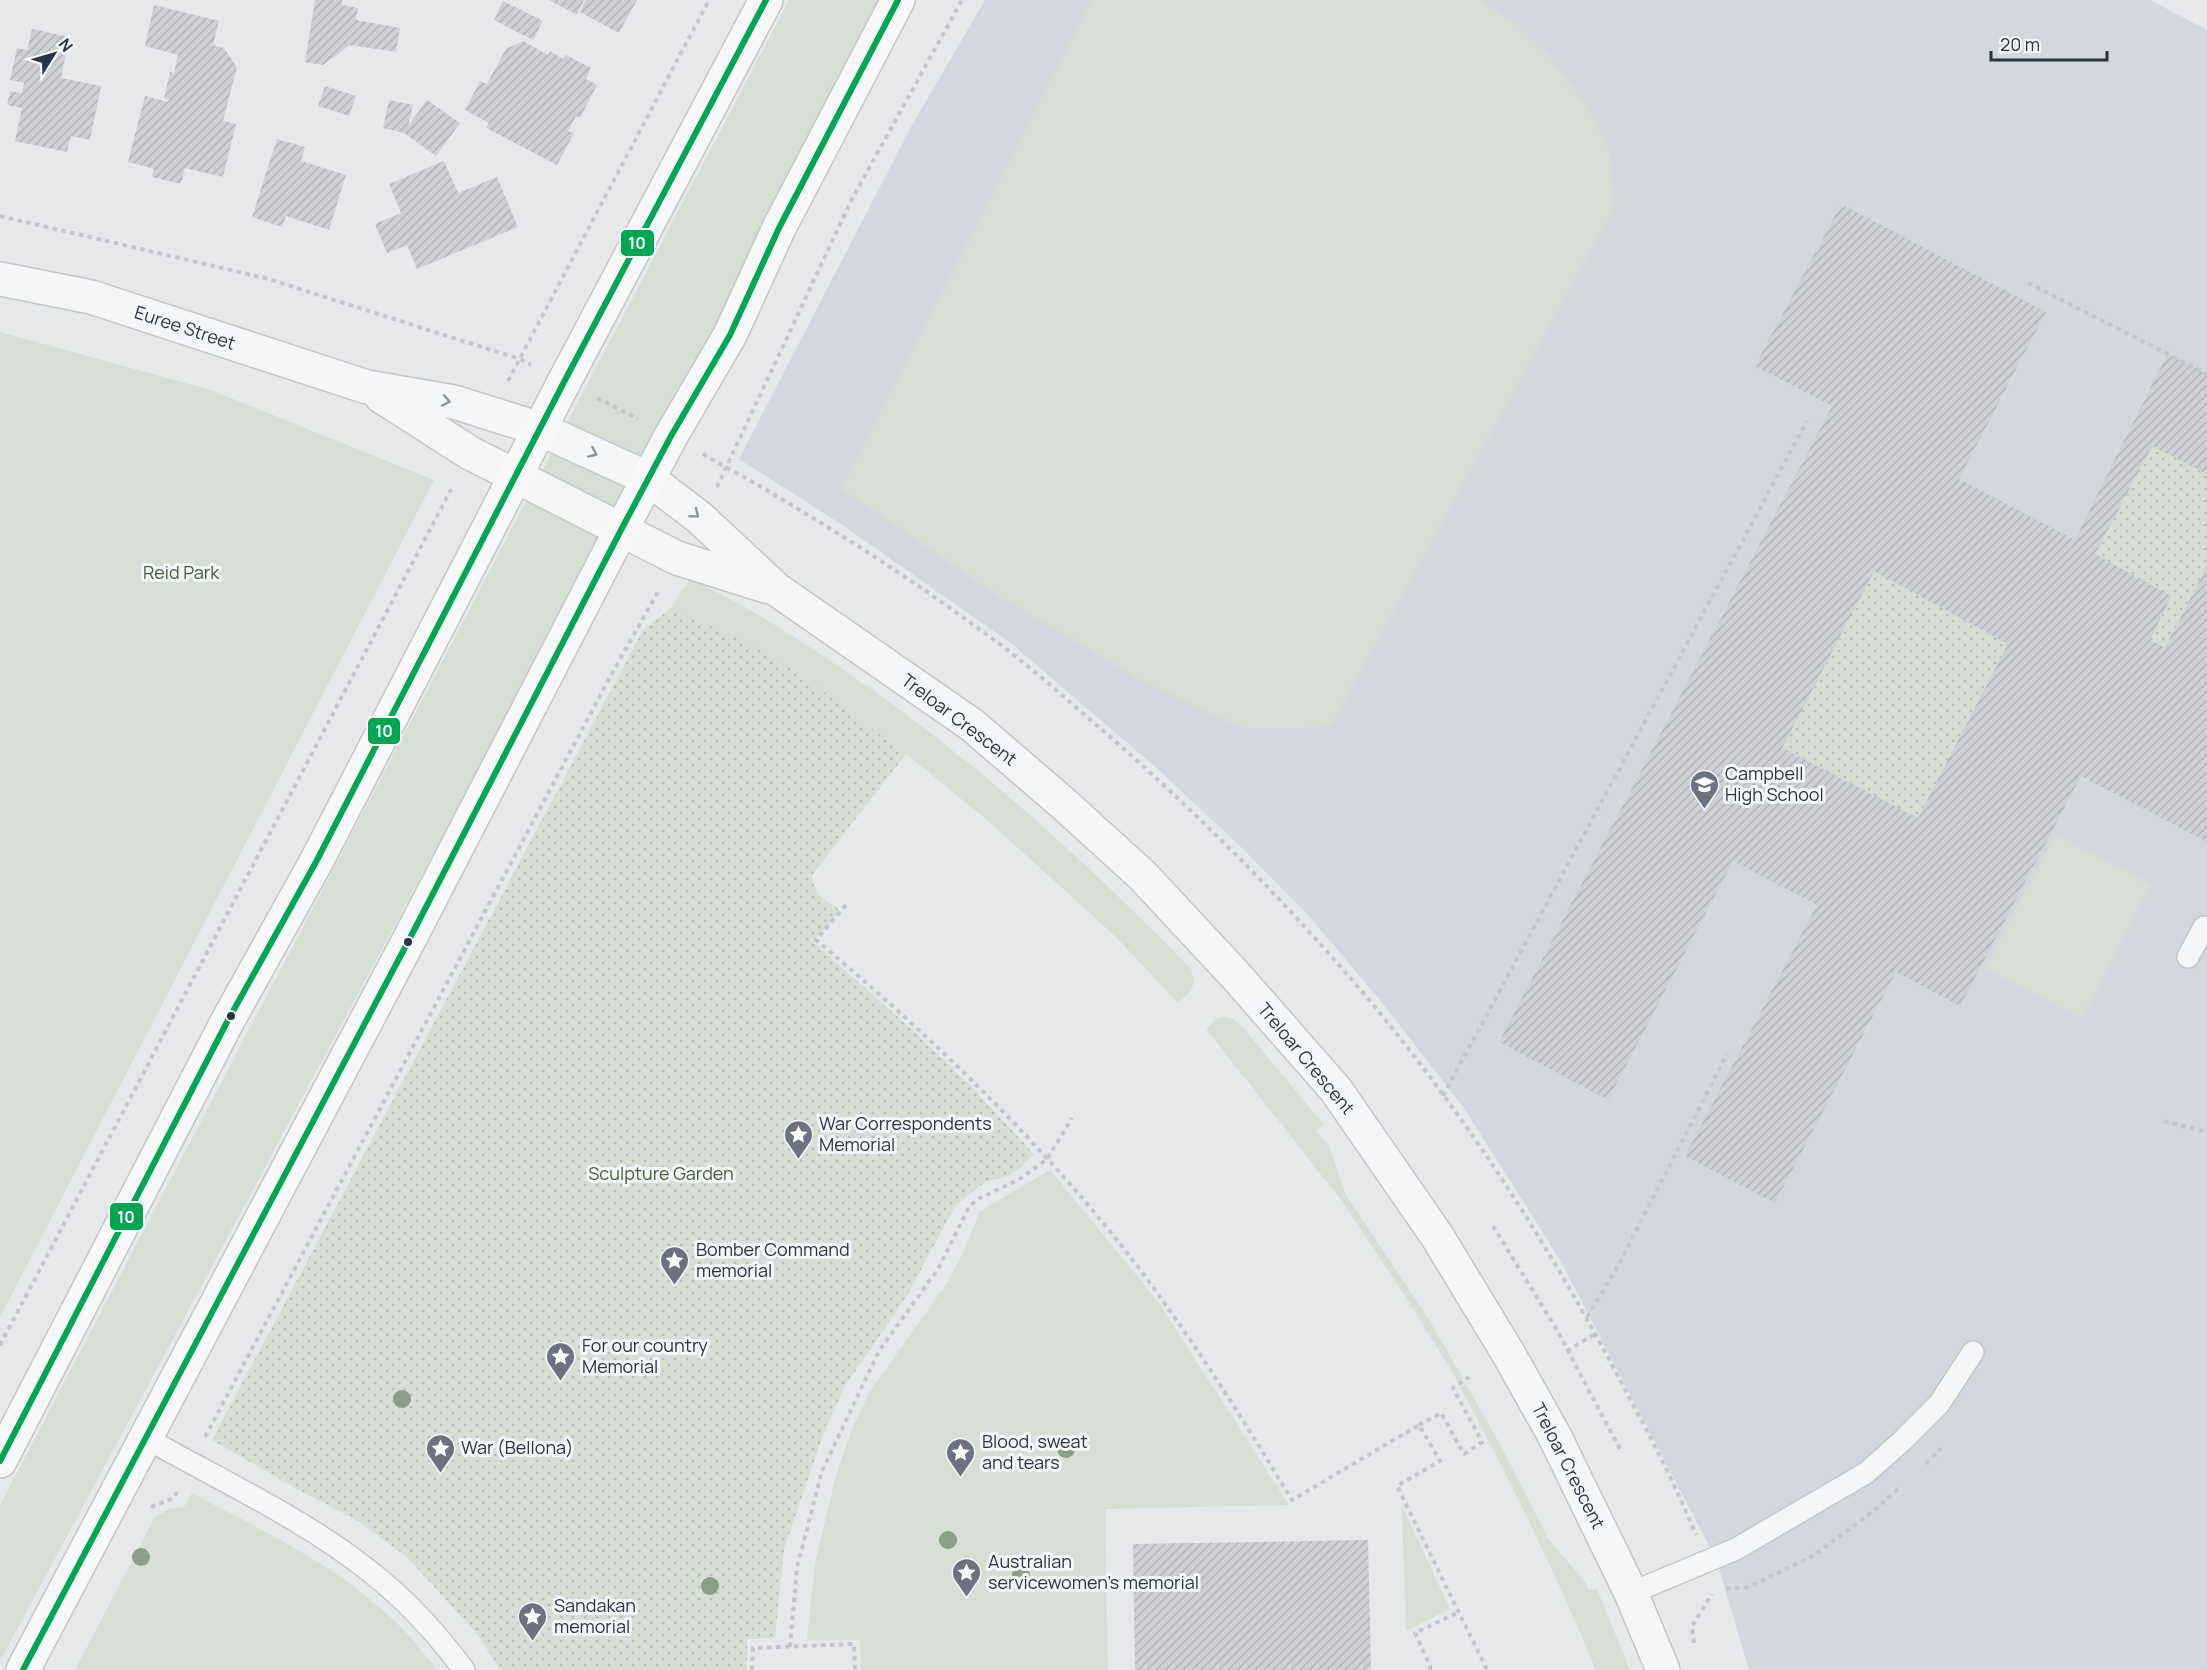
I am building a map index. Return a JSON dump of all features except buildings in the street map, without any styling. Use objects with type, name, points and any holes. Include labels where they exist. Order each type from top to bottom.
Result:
[{"type":"main road","points":[[0,1461],[227,1022],[316,862],[564,382],[766,0]]},
{"type":"main road","points":[[22,1670],[405,948],[621,530],[671,436],[730,335],[779,228],[898,0]]},
{"type":"street","name":"Euree Street","points":[[0,279],[91,297],[367,387],[454,402],[540,429],[649,479]]},
{"type":"street","name":"Euree Street","points":[[367,387],[470,453],[621,530]]},
{"type":"street","name":"Treloar Crescent","points":[[649,479],[700,518],[776,589],[972,725],[1065,805],[1143,876],[1237,977],[1336,1090],[1437,1236],[1508,1353],[1554,1435],[1632,1593],[1663,1670]]},
{"type":"street","name":"Treloar Crescent","points":[[621,530],[677,558],[776,589]]},
{"type":"lane","points":[[2188,957],[2204,927]]},
{"type":"lane","points":[[1632,1593],[1736,1549],[1866,1473],[1939,1404],[1973,1352]]},
{"type":"lane","points":[[146,1438],[211,1473],[329,1543],[373,1575],[413,1612],[451,1652],[464,1670]]},
{"type":"path","points":[[491,415],[709,0]]},
{"type":"path","points":[[700,518],[727,468],[852,199],[962,0]]},
{"type":"path","points":[[0,216],[265,278],[520,359],[671,436],[727,468]]},
{"type":"path","points":[[2028,283],[2207,374]]},
{"type":"path","points":[[1443,1096],[1807,422]]},
{"type":"path","points":[[0,1345],[470,453]]},
{"type":"path","points":[[148,1516],[153,1506],[174,1498],[610,677],[677,558]]},
{"type":"path","points":[[846,905],[816,940],[903,1015],[977,1085],[1047,1159],[1117,1240],[1227,1393],[1292,1500],[1441,1413],[1464,1454],[1482,1442],[1453,1388],[1469,1377]]},
{"type":"path","points":[[1587,1317],[1618,1266],[1727,1054]]},
{"type":"path","points":[[790,1647],[797,1567],[822,1471],[879,1352],[938,1269],[969,1207],[978,1199],[1018,1180],[1047,1159],[1072,1118]]},
{"type":"path","points":[[2164,1121],[2207,1132]]},
{"type":"path","points":[[1493,1226],[1521,1269],[1620,1449]]},
{"type":"path","points":[[1567,1351],[1595,1334]]},
{"type":"path","points":[[1419,1425],[1440,1461],[1397,1486],[1487,1670]]},
{"type":"path","points":[[1430,1670],[1415,1633],[1459,1612]]},
{"type":"path","points":[[752,1670],[753,1648],[854,1644],[855,1670]]},
{"type":"shaded area","name":"Campbell High School","points":[[985,0],[2150,0],[2207,30],[2207,1670],[1749,1670],[1717,1561],[1559,1258],[1464,1108],[1380,1000],[1307,914],[1243,849],[1160,771],[1012,644],[841,524],[739,459],[911,127]]},
{"type":"green space","points":[[789,0],[895,0],[697,362],[0,1661],[0,1505]]},
{"type":"green space","points":[[1092,0],[1481,0],[1512,20],[1549,56],[1587,106],[1611,154],[1613,210],[1332,724],[1306,729],[1241,728],[1141,680],[1000,597],[841,489]]},
{"type":"green space","name":"Reid Park","points":[[0,332],[211,390],[434,480],[0,1317]]},
{"type":"green space","points":[[2152,446],[2207,474],[2207,566],[2165,648],[2150,640],[2171,596],[2095,554]]},
{"type":"green space","points":[[1874,571],[2008,644],[1918,818],[1782,748]]},
{"type":"green space","points":[[690,579],[774,624],[854,677],[944,743],[1030,815],[1152,929],[1191,969],[1193,985],[1190,992],[1178,1003],[1115,936],[986,819],[906,754],[803,676],[670,609]]},
{"type":"green space","name":"Sculpture Garden","points":[[670,609],[739,638],[803,676],[906,754],[812,875],[819,895],[837,907],[839,912],[813,942],[915,1032],[968,1083],[1034,1154],[1008,1176],[985,1182],[955,1206],[907,1296],[845,1386],[823,1435],[784,1549],[775,1638],[747,1639],[747,1670],[500,1670],[478,1635],[407,1557],[358,1521],[212,1440],[643,630]]},
{"type":"green space","points":[[2055,834],[2151,884],[2082,1019],[1985,968]]},
{"type":"green space","points":[[1225,1017],[1241,1025],[1324,1125],[1316,1130],[1329,1146],[1346,1195],[1428,1318],[1463,1378],[1458,1382],[1412,1307],[1341,1200],[1206,1029],[1218,1018]]},
{"type":"green space","points":[[1050,1170],[1156,1299],[1289,1505],[1105,1509],[1108,1670],[861,1670],[860,1640],[807,1640],[815,1564],[836,1475],[852,1429],[869,1393],[947,1283],[962,1255],[980,1211]]},
{"type":"green space","points":[[1466,1384],[1549,1540],[1586,1583],[1589,1591],[1597,1589],[1630,1670],[1596,1670],[1532,1527],[1460,1387]]},
{"type":"green space","points":[[192,1493],[294,1548],[356,1588],[412,1639],[437,1670],[75,1670],[155,1517],[169,1509],[184,1507]]},
{"type":"green space","points":[[1402,1506],[1450,1609],[1406,1631]]},
{"type":"transit line","name":"10","points":[[0,1461],[227,1022],[316,862],[564,382],[766,0]]},
{"type":"transit line","name":"10","points":[[23,1670],[410,938],[621,530],[671,436],[730,335],[779,228],[898,0]]},
{"type":"place","name":"Campbell High School","points":[[1704,810]]},
{"type":"place","name":"War Correspondents Memorial","points":[[798,1160]]},
{"type":"place","name":"Bomber Command memorial","points":[[675,1286]]},
{"type":"place","name":"For our country Memorial","points":[[561,1382]]},
{"type":"place","name":"War (Bellona)","points":[[440,1474]]},
{"type":"place","name":"Blood, sweat and tears","points":[[961,1478]]},
{"type":"place","name":"Australian servicewomen's memorial","points":[[967,1598]]},
{"type":"place","name":"Sandakan memorial","points":[[533,1642]]}]
